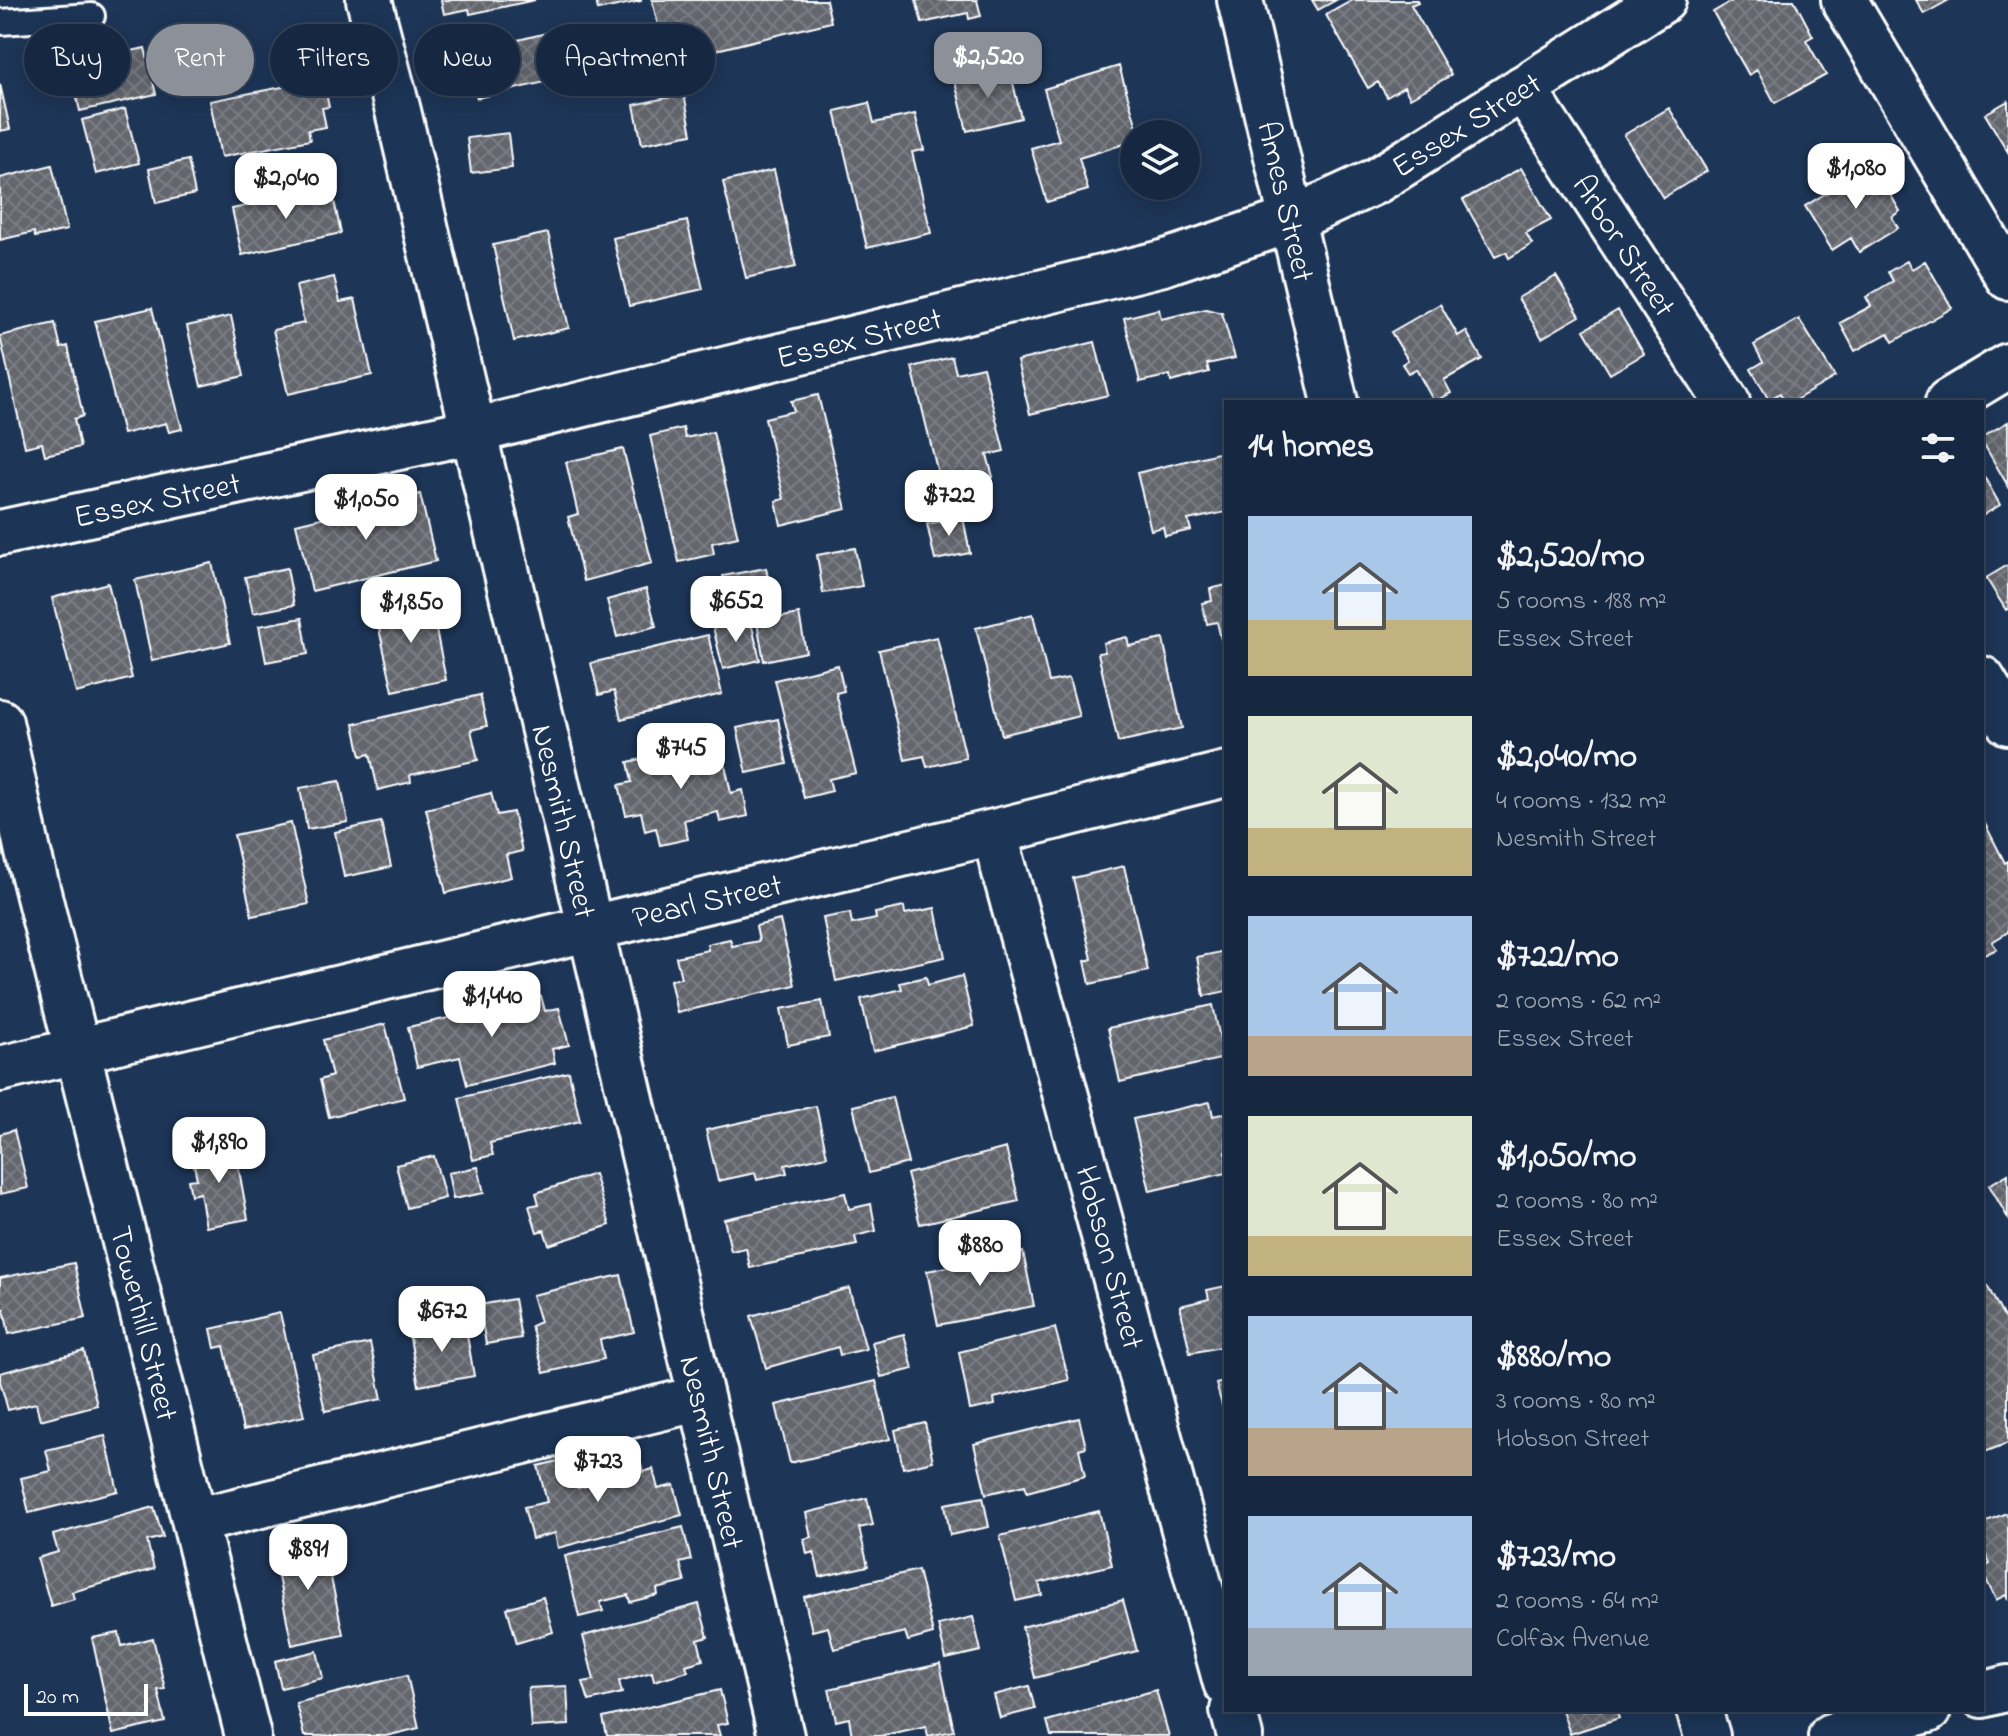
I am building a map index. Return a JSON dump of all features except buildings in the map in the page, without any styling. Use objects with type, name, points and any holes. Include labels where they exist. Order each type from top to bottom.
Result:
[{"type":"street","name":"Nesmith Street","points":[[369,0],[398,111],[781,1736]]},
{"type":"street","name":"Ames Street","points":[[1240,0],[1335,400]]},
{"type":"street","name":"Essex Street","points":[[0,533],[473,431],[1163,263],[1291,220],[1376,181],[1663,0]]},
{"type":"street","points":[[1844,0],[2008,277]]},
{"type":"street","name":"Arbor Street","points":[[1523,88],[1726,400]]},
{"type":"street","points":[[1951,400],[2008,366]]},
{"type":"street","points":[[1984,682],[2008,722]]},
{"type":"street","name":"Towerhill Street","points":[[0,722],[28,852],[248,1736]]},
{"type":"street","name":"Pearl Street","points":[[0,1069],[1224,774]]},
{"type":"street","name":"Hobson Street","points":[[994,832],[1224,1676]]},
{"type":"street","points":[[195,1521],[701,1398]]},
{"type":"street","points":[[1984,1694],[2008,1688]]},
{"type":"street","points":[[1234,1712],[1240,1736]]},
{"type":"street","points":[[1700,1712],[1707,1736]]},
{"type":"street","points":[[1831,1736],[1921,1712]]},
{"type":"lane","points":[[0,22],[92,16]]}]
